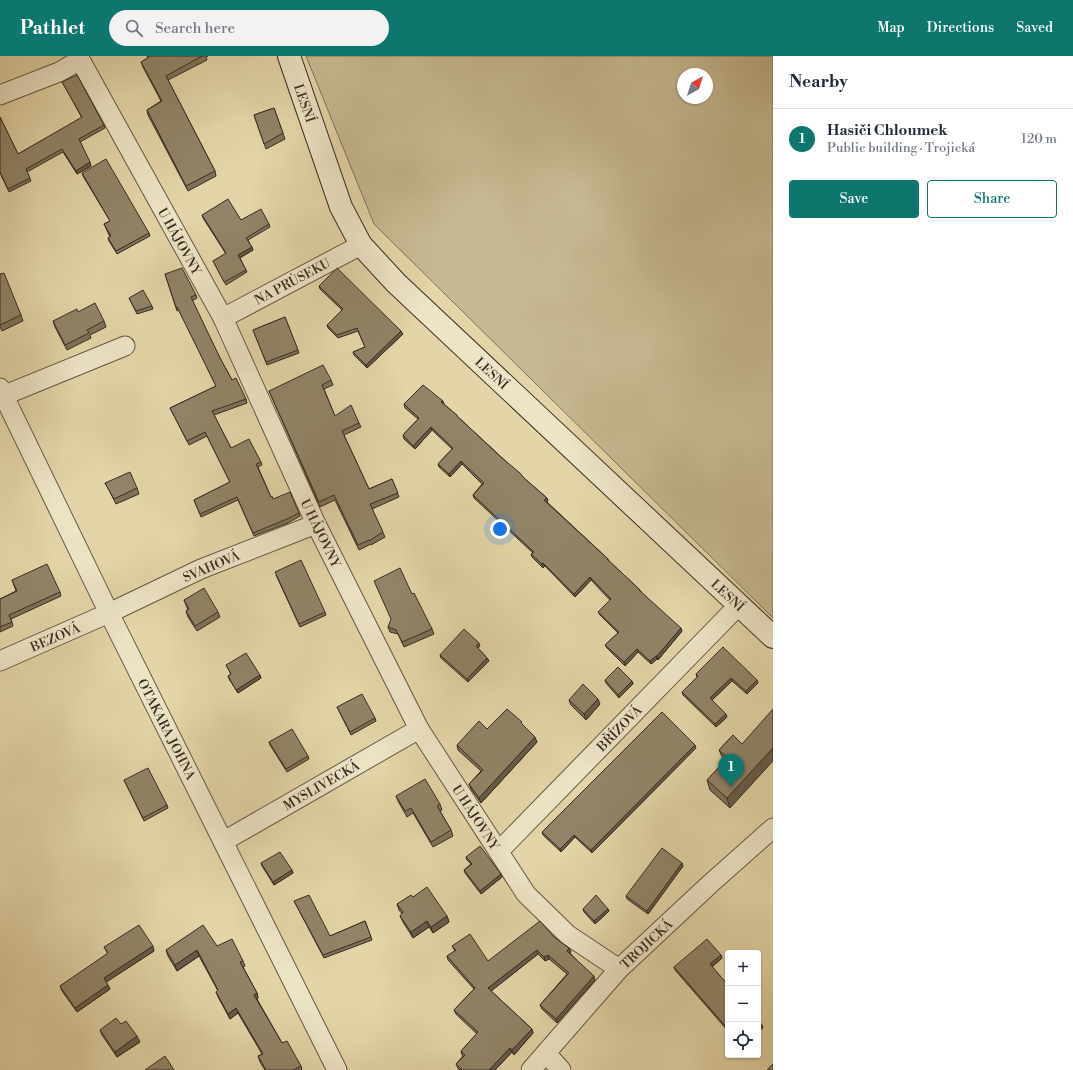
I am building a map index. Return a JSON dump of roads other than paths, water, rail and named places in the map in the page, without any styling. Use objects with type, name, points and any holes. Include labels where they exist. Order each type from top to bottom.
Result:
[{"type":"street","name":"LESNÍ","points":[[289,56],[341,207],[361,245],[396,284],[773,637]]},
{"type":"street","points":[[0,95],[58,72],[79,58]]},
{"type":"street","name":"U HÁJOVNY","points":[[79,58],[223,318],[316,524],[419,729],[526,894],[568,935],[619,969]]},
{"type":"street","name":"NA PRŮSEKU","points":[[223,318],[361,245]]},
{"type":"street","points":[[1,394],[125,346]]},
{"type":"street","name":"OTAKARA JOHNA","points":[[1,394],[337,1070]]},
{"type":"street","name":"SVAHOVÁ","points":[[109,613],[201,569],[316,524]]},
{"type":"street","name":"BŘÍZOVÁ","points":[[499,851],[739,605]]},
{"type":"street","name":"BEZOVÁ","points":[[0,661],[109,613]]},
{"type":"street","name":"MYSLIVECKÁ","points":[[224,841],[419,729]]},
{"type":"street","name":"TROJICKÁ","points":[[531,1070],[619,969],[710,884],[773,828]]},
{"type":"street","points":[[546,1053],[561,1070]]},
{"type":"place","name":"Hasiči Chloumek","points":[[731,787]]}]
